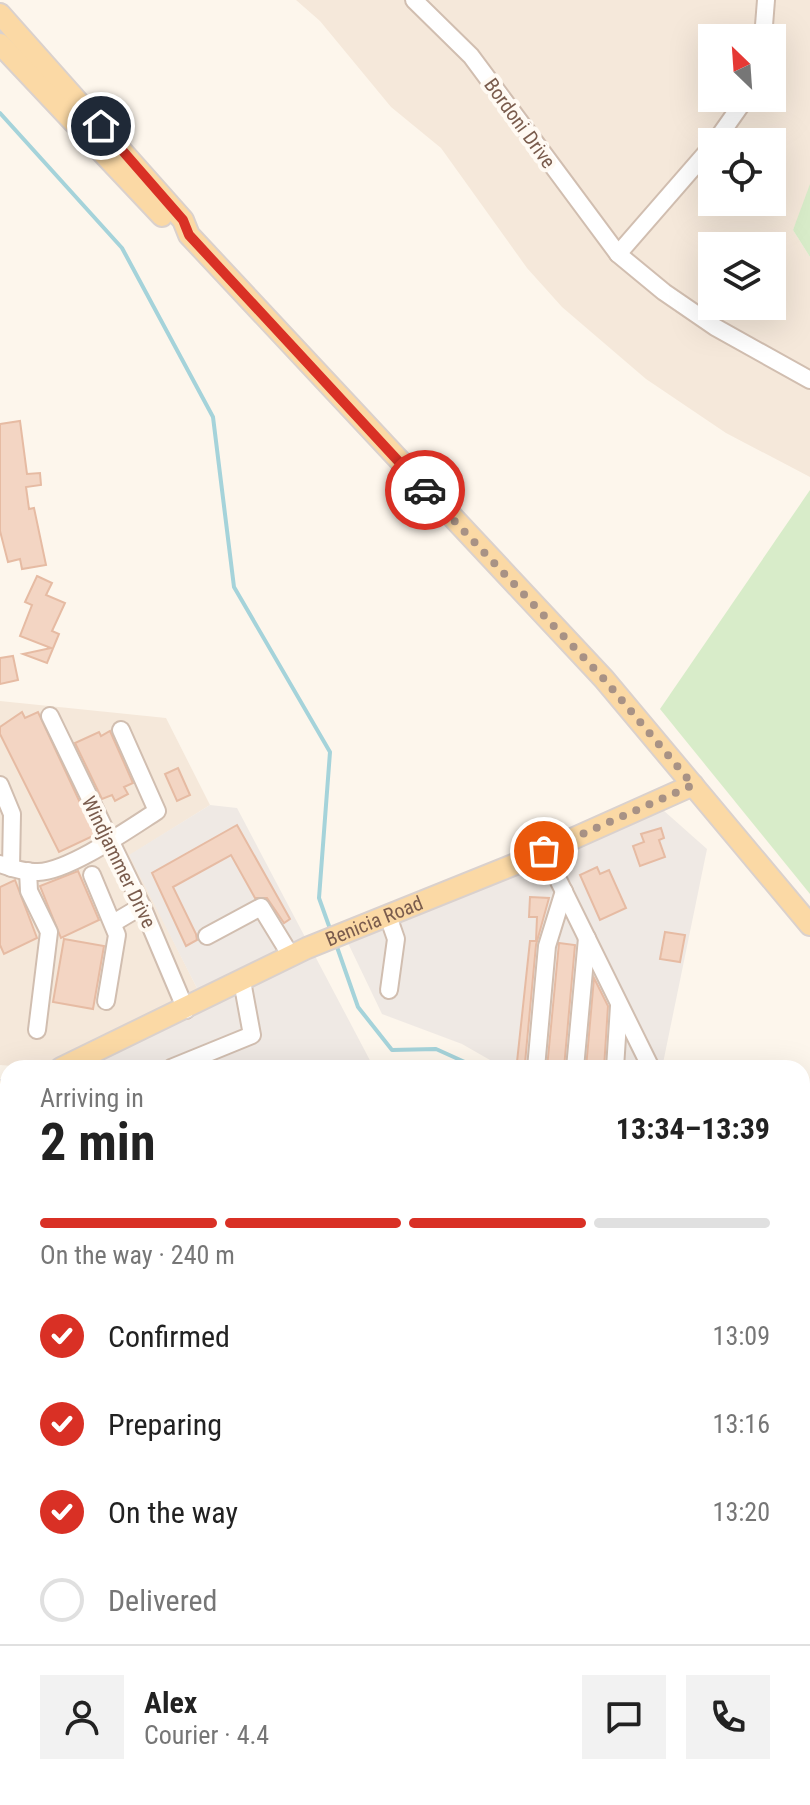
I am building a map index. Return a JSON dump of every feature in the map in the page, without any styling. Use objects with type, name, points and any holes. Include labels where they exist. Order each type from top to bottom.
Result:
[{"type":"main road","points":[[0,14],[183,220],[189,235],[604,679],[810,925]]},
{"type":"main road","points":[[0,44],[173,228],[189,235]]},
{"type":"main road","name":"Benicia Road","points":[[78,1060],[186,1010],[291,956],[544,851],[693,785]]},
{"type":"street","name":"Bordoni Drive","points":[[414,0],[471,56],[618,254],[664,292],[715,327],[810,380]]},
{"type":"street","points":[[764,24],[766,0]]},
{"type":"street","points":[[618,254],[698,162]]},
{"type":"street","name":"Windjammer Drive","points":[[50,716],[142,906],[186,1010]]},
{"type":"street","points":[[13,868],[53,869],[109,841],[157,811],[121,730]]},
{"type":"street","points":[[0,785],[12,814],[13,868],[29,891],[49,932],[37,1030]]},
{"type":"street","points":[[544,851],[647,1060]]},
{"type":"street","points":[[92,875],[115,922],[117,935],[106,1001]]},
{"type":"street","points":[[537,1060],[547,946],[564,891]]},
{"type":"street","points":[[115,922],[142,906]]},
{"type":"street","points":[[207,936],[261,907],[291,956]]},
{"type":"street","points":[[388,916],[396,939],[389,990]]},
{"type":"street","points":[[576,1060],[587,936]]},
{"type":"street","points":[[191,1060],[252,1035],[242,981]]},
{"type":"street","points":[[616,1060],[620,1003]]},
{"type":"shaded area","points":[[296,0],[810,0],[810,192],[793,230],[810,257],[810,477],[726,433],[646,379],[562,307],[527,268],[441,148],[391,107],[320,21]]},
{"type":"shaded area","points":[[0,701],[166,718],[210,805],[130,855],[199,992],[57,1060],[0,1060]]},
{"type":"shaded area","points":[[210,805],[237,808],[370,1060],[84,1060],[199,992],[129,855]]},
{"type":"shaded area","points":[[663,810],[707,849],[664,1060],[490,1060],[462,1044],[382,1014],[347,941]]},
{"type":"green space","points":[[810,184],[810,257],[793,230]]},
{"type":"green space","points":[[810,490],[810,894],[660,709]]},
{"type":"building","points":[[20,421],[27,474],[40,473],[41,485],[26,487],[29,509],[34,508],[46,565],[22,569],[20,559],[8,562],[0,531],[0,424]]},
{"type":"building","points":[[37,576],[52,583],[46,595],[65,603],[52,631],[59,634],[47,663],[23,654],[51,648],[20,636],[32,605],[25,602]]},
{"type":"building","points":[[13,656],[18,680],[0,684],[0,658]]},
{"type":"building","points":[[22,712],[25,718],[38,712],[95,835],[59,852],[0,734],[0,727]]},
{"type":"building","points":[[110,731],[133,783],[124,787],[128,794],[115,801],[112,795],[102,799],[75,743],[99,732],[101,736]]},
{"type":"building","points":[[178,768],[190,795],[177,801],[165,774]]},
{"type":"building","points":[[237,825],[290,919],[284,923],[267,898],[255,898],[231,855],[173,887],[196,934],[197,940],[186,946],[152,873]]},
{"type":"building","points":[[661,828],[664,838],[659,840],[665,857],[640,866],[633,846],[644,842],[641,834]]},
{"type":"building","points":[[597,867],[600,874],[609,870],[626,908],[600,920],[580,875]]},
{"type":"building","points":[[78,871],[99,920],[61,938],[40,886]]},
{"type":"building","points":[[15,880],[37,938],[4,954],[0,945],[0,887]]},
{"type":"building","points":[[530,897],[549,898],[536,945],[525,1060],[517,1060],[530,941],[536,941],[537,917],[529,917]]},
{"type":"building","points":[[665,932],[685,935],[680,962],[660,959]]},
{"type":"building","points":[[64,939],[104,946],[93,1009],[53,1002]]},
{"type":"building","points":[[559,943],[575,945],[565,1060],[548,1060]]},
{"type":"building","points":[[594,978],[608,1006],[605,1060],[587,1060]]},
{"type":"waterway","points":[[0,113],[122,248],[213,417],[234,587],[330,752],[319,898],[329,926]]},
{"type":"waterway","points":[[337,947],[358,1007],[392,1050],[436,1049],[460,1060]]},
{"type":"way so far","points":[[425,490],[604,679],[693,785],[544,851]]},
{"type":"route","points":[[101,126],[183,220],[189,235],[425,490]]}]
